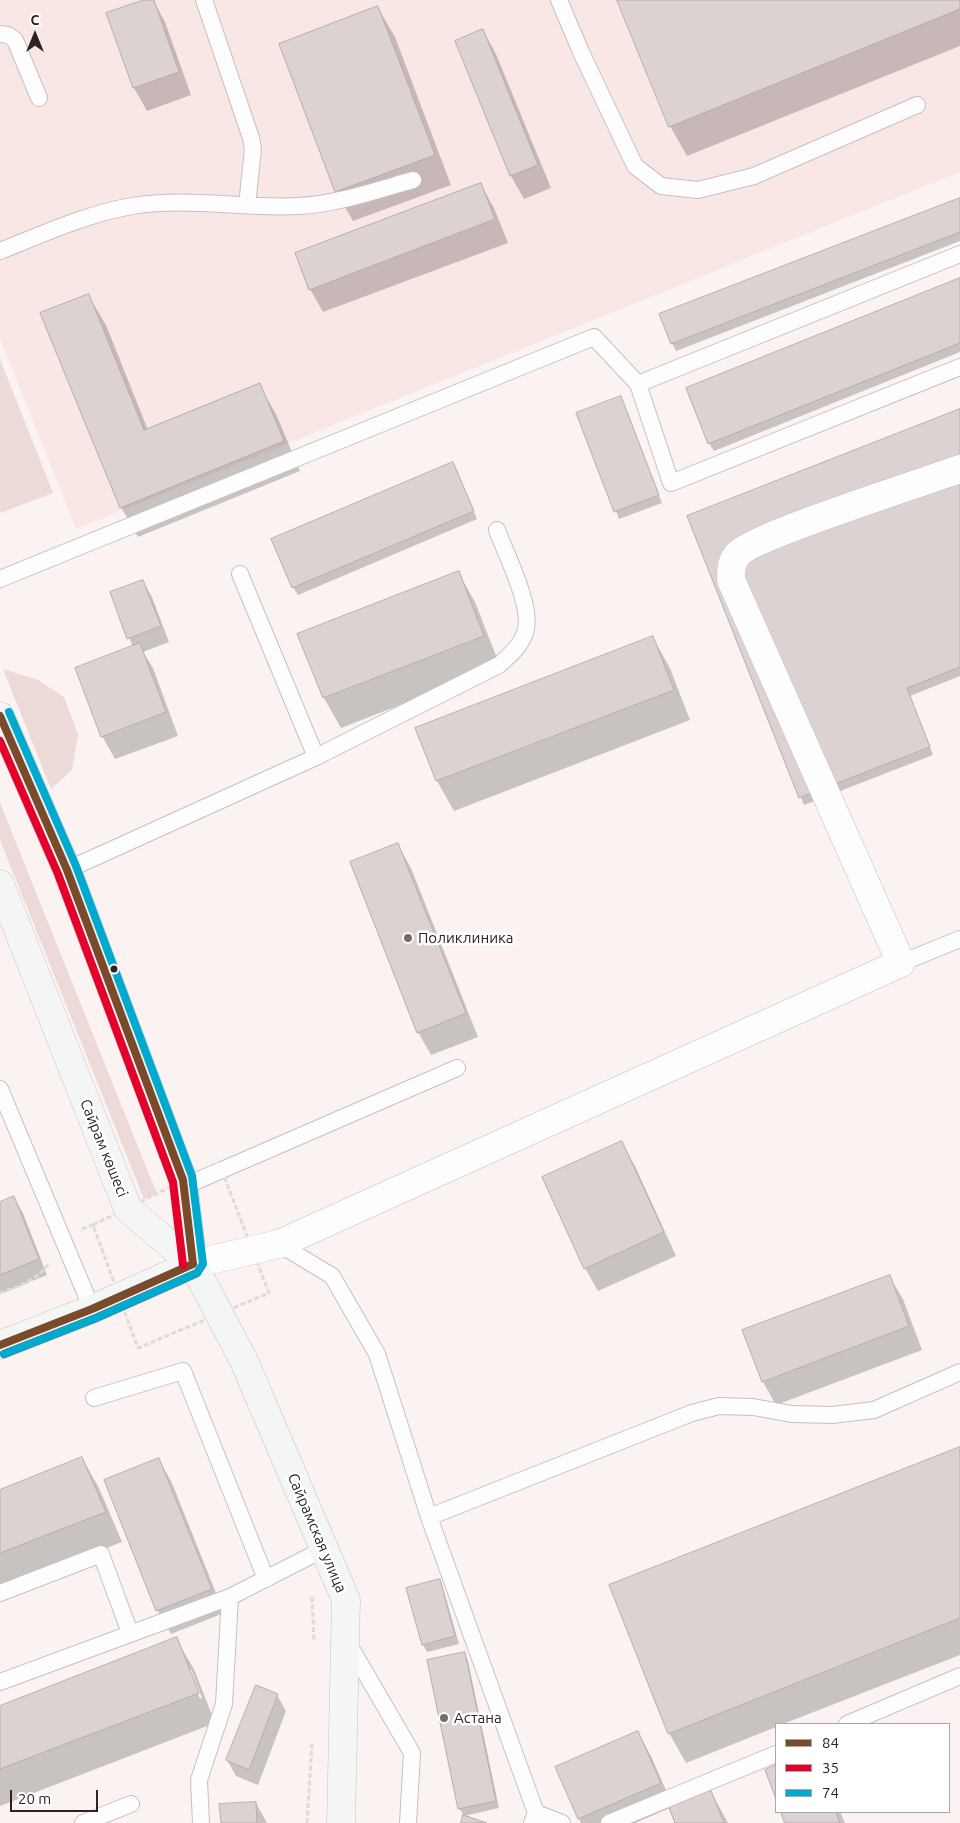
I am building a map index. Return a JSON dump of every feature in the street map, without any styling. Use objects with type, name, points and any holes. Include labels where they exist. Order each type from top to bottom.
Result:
[{"type":"main road","points":[[0,716],[67,870],[185,1186],[193,1264],[0,1345]]},
{"type":"main road","name":"Сайрам көшесі","points":[[0,884],[128,1209],[193,1264]]},
{"type":"main road","name":"Сайрамская улица","points":[[193,1264],[244,1360],[346,1600],[341,1823]]},
{"type":"street","points":[[193,1264],[279,1244],[901,963],[731,580],[731,567],[737,554],[767,537],[960,469]]},
{"type":"lane","points":[[204,0],[251,138],[253,149],[246,205]]},
{"type":"lane","points":[[559,0],[581,52],[635,166],[661,186],[698,190],[754,176],[917,105]]},
{"type":"lane","points":[[0,34],[15,40],[38,98]]},
{"type":"lane","points":[[0,251],[78,220],[131,206],[173,201],[301,206],[365,193],[413,180]]},
{"type":"lane","points":[[638,384],[960,254]]},
{"type":"lane","points":[[0,579],[594,338],[638,384],[671,483],[960,367]]},
{"type":"lane","points":[[67,870],[316,757],[499,665],[517,648],[526,631],[527,611],[497,530]]},
{"type":"lane","points":[[240,574],[316,757]]},
{"type":"lane","points":[[901,963],[960,939]]},
{"type":"lane","points":[[185,1186],[457,1068]]},
{"type":"lane","points":[[0,1089],[92,1308]]},
{"type":"lane","points":[[279,1244],[332,1276],[377,1354],[429,1517],[534,1818],[562,1823]]},
{"type":"lane","points":[[94,1398],[183,1371],[266,1579]]},
{"type":"lane","points":[[429,1517],[692,1413],[719,1406],[753,1407],[792,1414],[832,1415],[874,1410],[959,1371]]},
{"type":"lane","points":[[0,1682],[230,1597],[324,1550]]},
{"type":"lane","points":[[0,1593],[101,1554],[130,1633]]},
{"type":"lane","points":[[201,1823],[199,1780],[224,1704],[230,1597]]},
{"type":"lane","points":[[345,1637],[412,1754],[408,1823]]},
{"type":"lane","points":[[849,1723],[960,1676]]},
{"type":"lane","points":[[609,1823],[775,1754]]},
{"type":"lane","points":[[83,1823],[131,1804]]},
{"type":"shaded area","points":[[0,0],[960,0],[960,172],[76,529],[0,339]]},
{"type":"shaded area","points":[[0,359],[53,493],[0,513]]},
{"type":"shaded area","points":[[3,669],[38,680],[64,697],[78,734],[72,770],[51,789]]},
{"type":"shaded area","points":[[0,803],[157,1194],[144,1199],[0,840]]},
{"type":"building","points":[[144,0],[154,0],[179,72],[133,88],[106,13]]},
{"type":"building","points":[[617,0],[960,0],[960,9],[669,127]]},
{"type":"building","points":[[378,6],[435,155],[335,192],[279,44]]},
{"type":"building","points":[[483,29],[538,165],[510,176],[455,41]]},
{"type":"building","points":[[481,183],[495,219],[309,290],[295,253]]},
{"type":"building","points":[[960,198],[960,232],[671,344],[659,314]]},
{"type":"building","points":[[960,278],[960,343],[708,444],[686,388]]},
{"type":"building","points":[[89,294],[144,430],[260,383],[284,441],[120,508],[40,313]]},
{"type":"building","points":[[621,396],[659,495],[614,512],[576,413]]},
{"type":"building","points":[[960,409],[960,667],[907,688],[930,747],[799,798],[687,516]]},
{"type":"building","points":[[453,462],[474,511],[292,588],[271,539]]},
{"type":"building","points":[[459,571],[484,636],[323,698],[297,634]]},
{"type":"building","points":[[143,580],[161,626],[127,639],[110,592]]},
{"type":"building","points":[[653,636],[674,690],[436,781],[415,728]]},
{"type":"building","points":[[140,643],[166,712],[101,737],[75,668]]},
{"type":"building","name":"Поликлиника","points":[[398,843],[466,1013],[417,1033],[350,862]]},
{"type":"building","points":[[622,1141],[664,1232],[584,1269],[542,1177]]},
{"type":"building","points":[[14,1196],[39,1259],[0,1275],[0,1202]]},
{"type":"building","points":[[890,1275],[909,1326],[762,1382],[742,1330]]},
{"type":"building","points":[[960,1447],[960,1618],[668,1734],[609,1585]]},
{"type":"building","points":[[82,1457],[106,1512],[0,1553],[0,1490]]},
{"type":"building","points":[[159,1458],[212,1589],[156,1611],[104,1480]]},
{"type":"building","points":[[440,1579],[455,1636],[422,1645],[406,1588]]},
{"type":"building","points":[[177,1637],[199,1693],[0,1769],[0,1706]]},
{"type":"building","points":[[465,1652],[496,1801],[458,1809],[427,1660]]},
{"type":"building","points":[[256,1685],[278,1694],[249,1770],[226,1760]]},
{"type":"building","points":[[638,1731],[661,1783],[578,1819],[555,1767]]},
{"type":"building","points":[[775,1765],[775,1796],[765,1770]]},
{"type":"building","points":[[710,1788],[724,1823],[675,1823],[668,1805]]},
{"type":"building","points":[[256,1802],[257,1823],[221,1823],[219,1804]]},
{"type":"building","points":[[781,1813],[836,1813],[840,1823],[785,1823]]},
{"type":"building","points":[[463,1815],[487,1823],[461,1823]]},
{"type":"transit line","name":"74","points":[[4,1354],[96,1318],[197,1273],[203,1264],[192,1176],[76,866],[9,712]]},
{"type":"transit line","name":"84","points":[[0,716],[67,870],[183,1180],[193,1264]]},
{"type":"transit line","name":"35","points":[[0,741],[58,874],[173,1182],[183,1265]]},
{"type":"transit line","name":"84","points":[[0,1345],[92,1309],[193,1264]]},
{"type":"transit line","name":"35","points":[[4,1354],[96,1318],[197,1273]]},
{"type":"place","name":"Поликлиника","points":[[408,938]]},
{"type":"place","name":"Астана","points":[[444,1718]]}]
